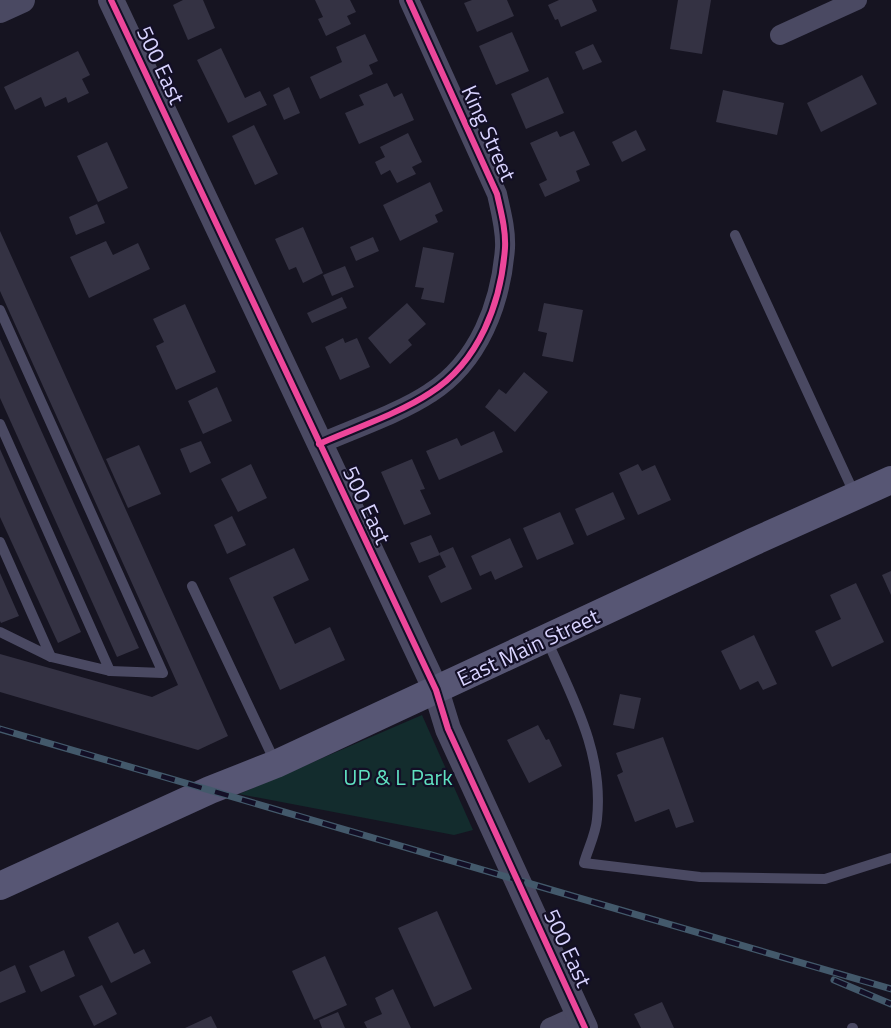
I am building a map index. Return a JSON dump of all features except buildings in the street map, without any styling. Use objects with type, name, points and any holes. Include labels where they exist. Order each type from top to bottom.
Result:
[{"type":"main road","name":"East Main Street","points":[[0,886],[210,790],[276,764],[891,480]]},
{"type":"street","points":[[0,10],[22,0]]},
{"type":"street","name":"500 East","points":[[111,0],[436,690],[448,729],[582,1021]]},
{"type":"street","name":"King Street","points":[[319,444],[431,393],[454,373],[483,335],[494,308],[500,281],[505,247],[497,194],[409,0]]},
{"type":"street","points":[[780,35],[857,0]]},
{"type":"street","points":[[550,1028],[582,1021]]},
{"type":"lane","points":[[735,235],[855,495]]},
{"type":"lane","points":[[0,310],[163,673],[110,671],[51,657],[0,632]]},
{"type":"lane","points":[[0,424],[110,671]]},
{"type":"lane","points":[[0,542],[51,657]]},
{"type":"lane","points":[[192,586],[276,764]]},
{"type":"lane","points":[[546,638],[588,735],[596,768],[597,820],[584,863],[700,877],[825,879],[891,858]]},
{"type":"green space","name":"UP & L Park","points":[[422,715],[473,830],[454,835],[239,794]]},
{"type":"railway","points":[[0,729],[891,989]]},
{"type":"railway","points":[[834,980],[891,1004]]},
{"type":"cycle path","points":[[111,0],[436,690],[448,729],[585,1028]]},
{"type":"cycle path","points":[[319,444],[405,407],[447,380],[462,365],[484,330],[503,269],[505,241],[497,194],[409,0]]}]
